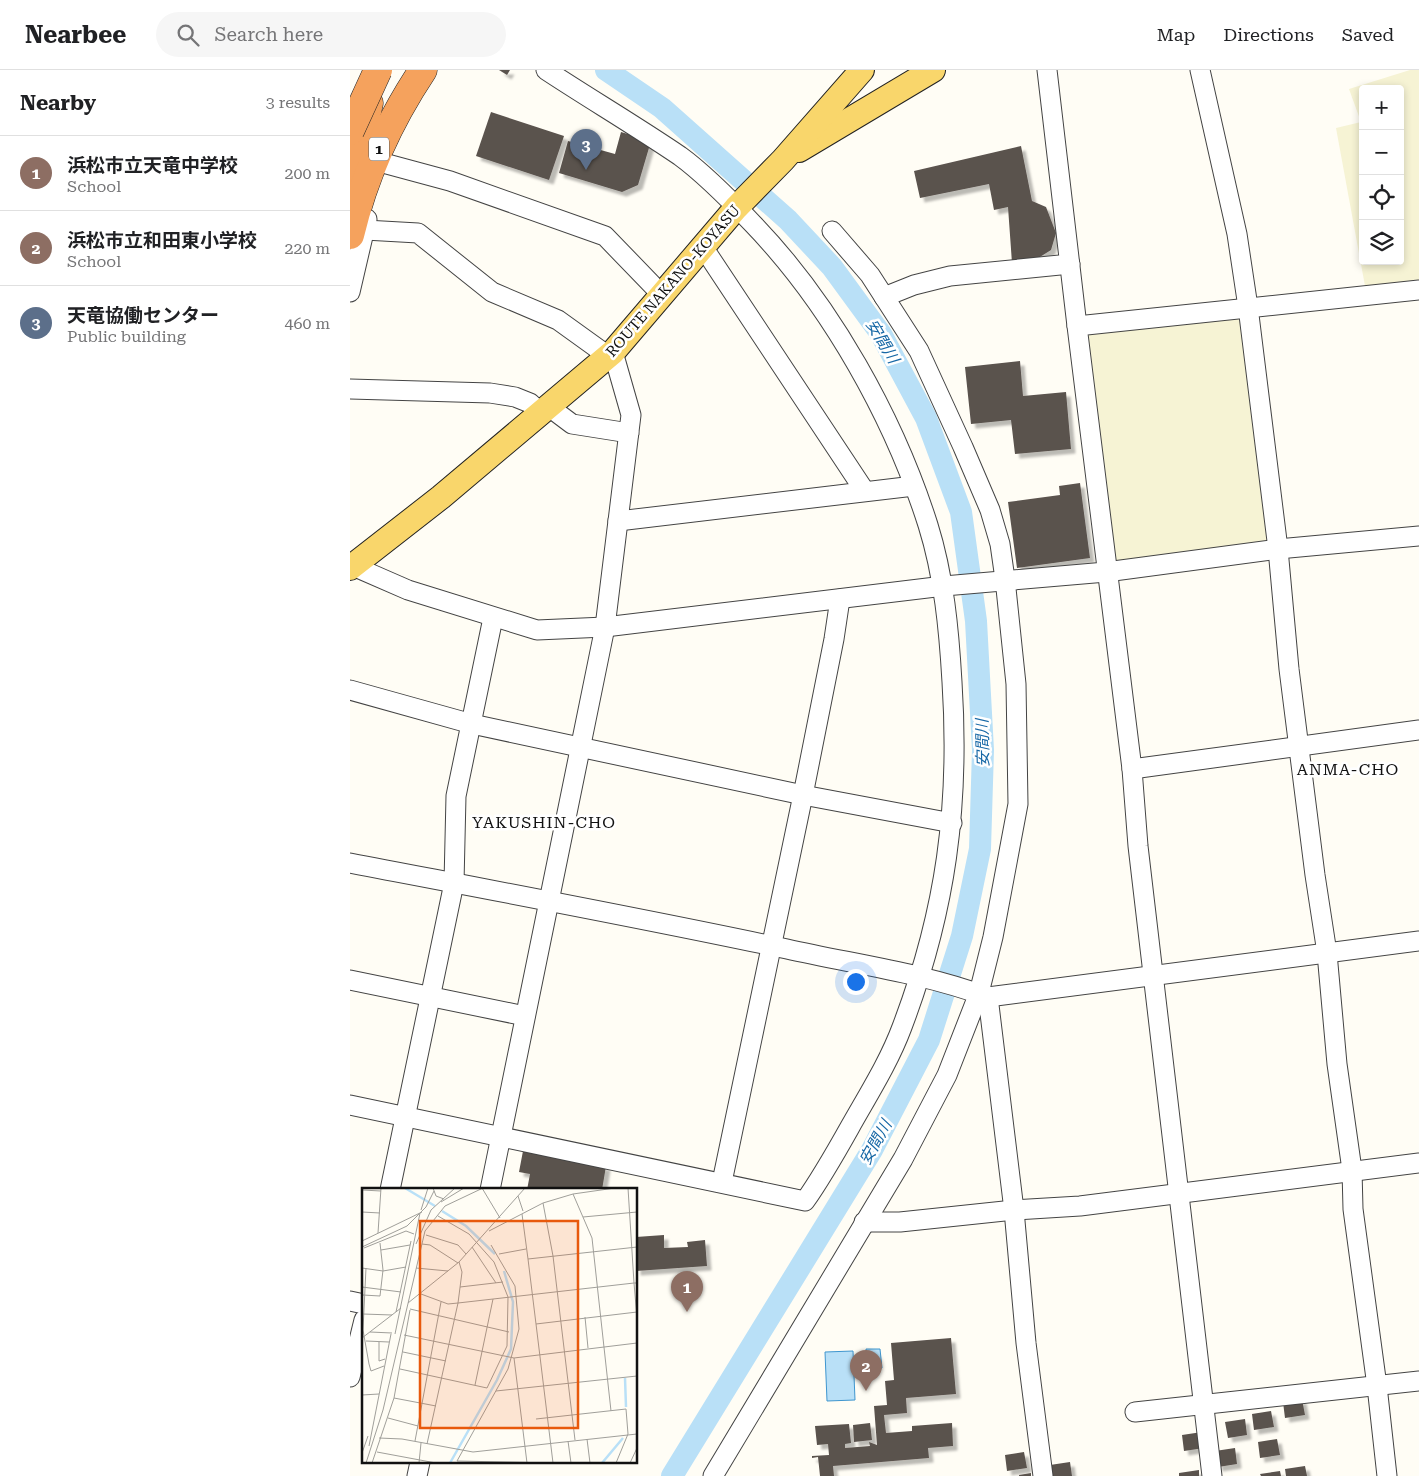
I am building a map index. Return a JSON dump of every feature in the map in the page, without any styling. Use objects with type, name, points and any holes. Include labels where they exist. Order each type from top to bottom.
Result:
[{"type":"highway","name":"1","points":[[350,131],[377,70]]},
{"type":"highway","name":"1","points":[[350,190],[377,70]]},
{"type":"highway","name":"1","points":[[357,232],[355,213],[383,138],[404,99],[423,70]]},
{"type":"main road","name":"ROUTE NAKANO-KOYASU","points":[[352,567],[441,497],[610,354],[738,206],[862,70]]},
{"type":"main road","points":[[778,164],[918,74]]},
{"type":"street","points":[[350,292],[357,232],[402,125],[439,70]]},
{"type":"street","points":[[350,1105],[805,1200],[819,1182],[874,1084],[901,1029],[919,978],[936,920],[952,823],[954,713],[943,586],[929,527],[889,428],[849,352],[790,266],[738,206],[683,158],[546,70]]},
{"type":"street","points":[[1047,70],[1106,572],[1132,769],[1154,977],[1212,1476]]},
{"type":"street","points":[[1200,70],[1237,234],[1248,307],[1278,549],[1289,669],[1315,875],[1327,953],[1337,1064],[1352,1170],[1353,1209],[1387,1476]]},
{"type":"street","points":[[387,164],[450,181],[605,236],[662,295]]},
{"type":"street","points":[[713,1476],[903,1159],[947,1075],[982,994],[1018,804],[1016,684],[1000,544],[990,510],[919,351],[870,275],[832,231]]},
{"type":"street","points":[[357,232],[418,233],[492,292],[558,320],[610,354],[631,415],[605,627],[490,1188]]},
{"type":"street","points":[[703,246],[864,490]]},
{"type":"street","points":[[884,297],[914,285],[950,276],[1070,264]]},
{"type":"street","points":[[1077,326],[1419,290]]},
{"type":"street","points":[[350,389],[490,393],[515,397],[544,408],[572,424],[629,433]]},
{"type":"street","points":[[618,521],[864,490],[914,486]]},
{"type":"street","points":[[352,567],[408,590],[492,618],[537,630],[605,627],[943,586],[1106,572],[1278,549],[1419,536]]},
{"type":"street","points":[[722,1182],[803,795],[840,600]]},
{"type":"street","points":[[390,1188],[454,883],[456,796],[492,618]]},
{"type":"street","points":[[350,690],[472,724],[803,795],[952,823]]},
{"type":"street","points":[[1132,769],[1419,730]]},
{"type":"street","points":[[350,863],[550,900],[919,978],[982,994],[1154,977],[1419,941]]},
{"type":"street","points":[[350,980],[525,1016]]},
{"type":"street","points":[[982,994],[1014,1210],[1026,1343],[1043,1476]]},
{"type":"street","points":[[864,1222],[900,1222],[1014,1210],[1080,1206],[1419,1163]]},
{"type":"street","points":[[350,1377],[362,1328]]},
{"type":"street","points":[[1135,1412],[1203,1403],[1419,1381]]},
{"type":"shaded area","points":[[1410,70],[1419,70],[1419,281],[1365,286],[1361,265],[1404,265],[1404,85],[1362,85]]},
{"type":"shaded area","points":[[1359,86],[1359,116],[1349,89]]},
{"type":"shaded area","points":[[1359,122],[1359,253],[1336,128]]},
{"type":"shaded area","points":[[1245,311],[1271,544],[1112,561],[1085,331]]},
{"type":"water","points":[[866,1349],[880,1349],[882,1368],[867,1369]]},
{"type":"water","points":[[853,1351],[855,1400],[827,1401],[825,1352]]},
{"type":"building","points":[[499,70],[510,70],[507,75]]},
{"type":"building","points":[[491,112],[564,136],[549,180],[476,156]]},
{"type":"building","points":[[621,132],[651,141],[638,185],[622,192],[559,173],[568,141],[615,154]]},
{"type":"building","points":[[1021,146],[1032,201],[1046,207],[1056,233],[1051,250],[1035,260],[1012,263],[1008,207],[994,210],[989,184],[920,198],[914,171]]},
{"type":"building","points":[[1020,361],[1023,396],[1066,392],[1071,449],[1015,454],[1011,420],[971,424],[965,367]]},
{"type":"building","points":[[1080,483],[1090,558],[1017,568],[1008,502],[1060,495],[1059,486]]},
{"type":"building","points":[[523,1151],[606,1166],[602,1188],[527,1188],[530,1174],[519,1172]]},
{"type":"building","points":[[664,1235],[664,1248],[688,1247],[687,1242],[705,1240],[707,1266],[638,1271],[638,1237]]},
{"type":"building","points":[[951,1338],[956,1394],[906,1398],[907,1413],[884,1415],[886,1433],[912,1431],[912,1426],[952,1423],[953,1446],[928,1448],[929,1458],[833,1466],[834,1476],[820,1476],[818,1457],[812,1458],[812,1456],[829,1455],[828,1444],[817,1445],[815,1426],[849,1424],[851,1443],[845,1444],[845,1448],[870,1446],[869,1442],[877,1445],[874,1406],[887,1405],[885,1381],[894,1380],[891,1343]]},
{"type":"building","points":[[1302,1399],[1305,1415],[1285,1418],[1283,1402]]},
{"type":"building","points":[[1271,1411],[1274,1427],[1254,1430],[1252,1414]]},
{"type":"building","points":[[1245,1419],[1247,1435],[1228,1438],[1225,1422]]},
{"type":"building","points":[[870,1423],[872,1440],[854,1442],[853,1425]]},
{"type":"building","points":[[1202,1432],[1204,1448],[1184,1451],[1182,1435]]},
{"type":"building","points":[[1277,1439],[1280,1455],[1260,1458],[1258,1442]]},
{"type":"building","points":[[1235,1448],[1237,1464],[1218,1467],[1215,1451]]},
{"type":"building","points":[[1024,1452],[1027,1468],[1007,1471],[1005,1455]]},
{"type":"building","points":[[1070,1462],[1072,1476],[1052,1476],[1050,1465]]},
{"type":"building","points":[[1305,1466],[1307,1476],[1286,1476],[1285,1469]]},
{"type":"building","points":[[1199,1470],[1199,1476],[1179,1476],[1179,1473]]},
{"type":"building","points":[[1280,1471],[1281,1476],[1261,1476],[1260,1474]]},
{"type":"building","points":[[1031,1473],[1031,1476],[1019,1476],[1019,1475]]},
{"type":"waterway","name":"安間川","points":[[606,70],[662,108],[788,220],[832,267],[881,334],[926,418],[961,512],[976,621],[983,750],[980,849],[962,936],[929,1040],[872,1150],[672,1476]]},
{"type":"place","name":"天竜協働センター","points":[[586,170]]},
{"type":"place","name":"浜松市立天竜中学校","points":[[687,1312]]},
{"type":"place","name":"浜松市立和田東小学校","points":[[866,1391]]},
{"type":"district","name":"ANMA-CHO","points":[[1348,769]]},
{"type":"district","name":"YAKUSHIN-CHO","points":[[544,822]]}]
